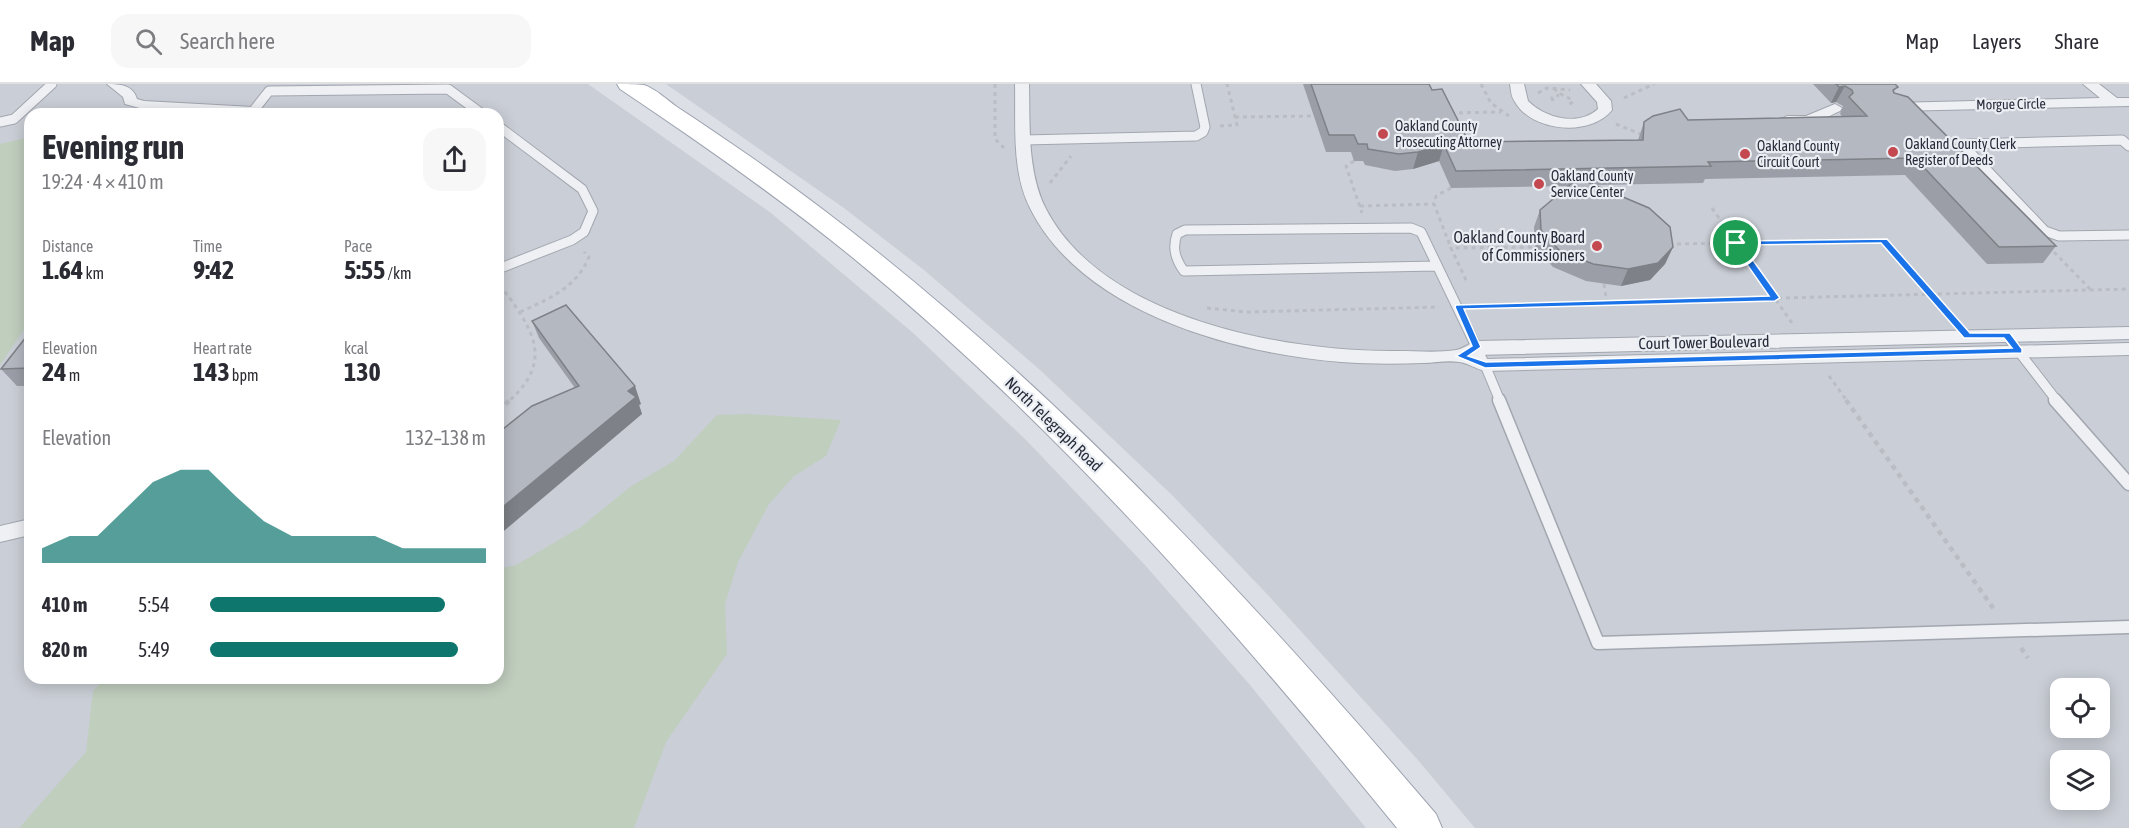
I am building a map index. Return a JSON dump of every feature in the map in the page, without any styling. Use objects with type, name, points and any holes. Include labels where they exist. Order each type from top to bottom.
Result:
[{"type":"main road","name":"North Telegraph Road","points":[[628,84],[759,174],[825,223],[892,277],[1000,372],[1074,442],[1188,558],[1297,680],[1422,828]]},
{"type":"street","points":[[114,84],[130,96],[130,101],[186,108]]},
{"type":"street","name":"Court Tower Boulevard","points":[[1022,84],[1024,140],[1032,190],[1039,211],[1053,233],[1087,267],[1119,290],[1151,308],[1228,337],[1289,350],[1352,357],[1460,356],[1485,365],[1815,355],[2129,349]]},
{"type":"street","points":[[1517,84],[1522,102],[1532,111],[1554,120],[1572,122],[1591,120],[1605,110],[1604,101],[1579,88]]},
{"type":"street","points":[[2090,84],[2129,114]]},
{"type":"street","name":"Morgue Circle","points":[[1893,107],[2129,102]]},
{"type":"street","points":[[1774,121],[1808,120],[1835,108]]},
{"type":"street","name":"Court Tower Boulevard","points":[[1460,356],[1477,347],[2129,333]]},
{"type":"street","points":[[0,534],[24,528]]},
{"type":"lane","points":[[27,108],[52,84]]},
{"type":"lane","points":[[1024,140],[1196,136],[1203,132],[1205,127],[1196,84]]},
{"type":"lane","points":[[255,108],[269,91],[448,89],[474,108]]},
{"type":"lane","points":[[0,122],[15,119],[24,110]]},
{"type":"lane","points":[[504,130],[582,189],[593,211],[584,232],[572,240],[504,267]]},
{"type":"lane","points":[[2129,146],[2122,141],[1968,144],[1965,147],[2045,231],[2059,236],[2129,235]]},
{"type":"lane","points":[[1437,266],[1184,271],[1176,262],[1173,243],[1177,234],[1185,230],[1411,228],[1421,232],[1485,365],[1598,643],[2129,627]]},
{"type":"lane","points":[[2006,335],[2052,396],[2129,484]]},
{"type":"path","points":[[1534,84],[1540,102]]},
{"type":"path","points":[[1571,84],[1579,88]]},
{"type":"path","points":[[1537,93],[1554,88],[1579,88]]},
{"type":"path","points":[[1554,88],[1559,95]]},
{"type":"path","points":[[1558,104],[1552,98],[1559,95],[1573,100],[1572,104],[1564,106]]},
{"type":"path","points":[[1441,114],[1501,112]]},
{"type":"path","points":[[1235,117],[1314,116]]},
{"type":"path","points":[[1616,124],[1643,135]]},
{"type":"path","points":[[1354,161],[1346,166],[1367,228]]},
{"type":"path","points":[[1451,188],[1436,196],[1434,204],[1469,287]]},
{"type":"path","points":[[1360,206],[1434,204]]},
{"type":"path","points":[[1712,208],[1804,340]]},
{"type":"path","points":[[520,312],[552,298],[573,283],[586,267],[589,257],[572,240]]},
{"type":"path","points":[[1662,244],[1884,241],[1967,336]]},
{"type":"path","points":[[1451,248],[1535,247]]},
{"type":"path","points":[[1605,284],[1607,303]]},
{"type":"path","points":[[1459,307],[2129,290]]},
{"type":"path","points":[[504,406],[528,384],[537,362],[536,345],[520,312],[505,291]]},
{"type":"path","points":[[1474,296],[1478,306]]},
{"type":"path","points":[[1815,355],[2028,658]]},
{"type":"shaded area","points":[[0,84],[588,84],[771,213],[912,332],[1028,442],[1144,564],[1250,685],[1366,828],[0,828]]},
{"type":"shaded area","points":[[666,84],[2129,84],[2129,828],[1475,828],[1417,759],[1268,595],[1173,496],[1039,369],[924,270],[844,208]]},
{"type":"green space","points":[[24,138],[24,330],[0,365],[0,144]]},
{"type":"green space","points":[[749,414],[841,420],[826,456],[794,476],[769,504],[738,562],[725,604],[727,654],[666,742],[634,828],[19,828],[86,752],[93,691],[99,684],[504,684],[504,568],[516,565],[581,527],[630,487],[674,461],[717,415]]},
{"type":"building","points":[[1311,84],[1429,84],[1432,90],[1442,89],[1469,142],[1643,140],[1644,122],[1653,116],[1680,109],[1688,120],[1867,116],[1849,97],[1853,93],[1852,90],[1836,84],[1895,84],[1898,87],[1893,90],[1894,93],[1908,97],[2056,246],[1999,247],[1915,158],[1708,162],[1711,166],[1456,171],[1444,145],[1399,154],[1368,149],[1367,144],[1358,144],[1354,135],[1329,135]]},
{"type":"building","points":[[1578,178],[1649,208],[1670,227],[1673,247],[1658,263],[1628,269],[1593,264],[1559,250],[1541,230],[1540,210]]},
{"type":"building","points":[[566,305],[635,386],[628,391],[636,397],[504,506],[504,428],[532,406],[579,386],[532,321]]},
{"type":"building","points":[[24,340],[24,368],[1,369]]},
{"type":"place","name":"Oakland County Prosecuting Attorney","points":[[1383,134]]},
{"type":"place","name":"Oakland County Clerk Register of Deeds","points":[[1893,152]]},
{"type":"place","name":"Oakland County Circuit Court","points":[[1745,154]]},
{"type":"place","name":"Oakland County Service Center","points":[[1539,184]]},
{"type":"place","name":"Oakland County Board of Commissioners","points":[[1597,246]]},
{"type":"route","points":[[1884,241],[1967,336],[2006,335],[2019,351],[1485,365],[1460,356],[1477,347],[1459,307],[1775,298],[1736,243],[1884,241]]}]
